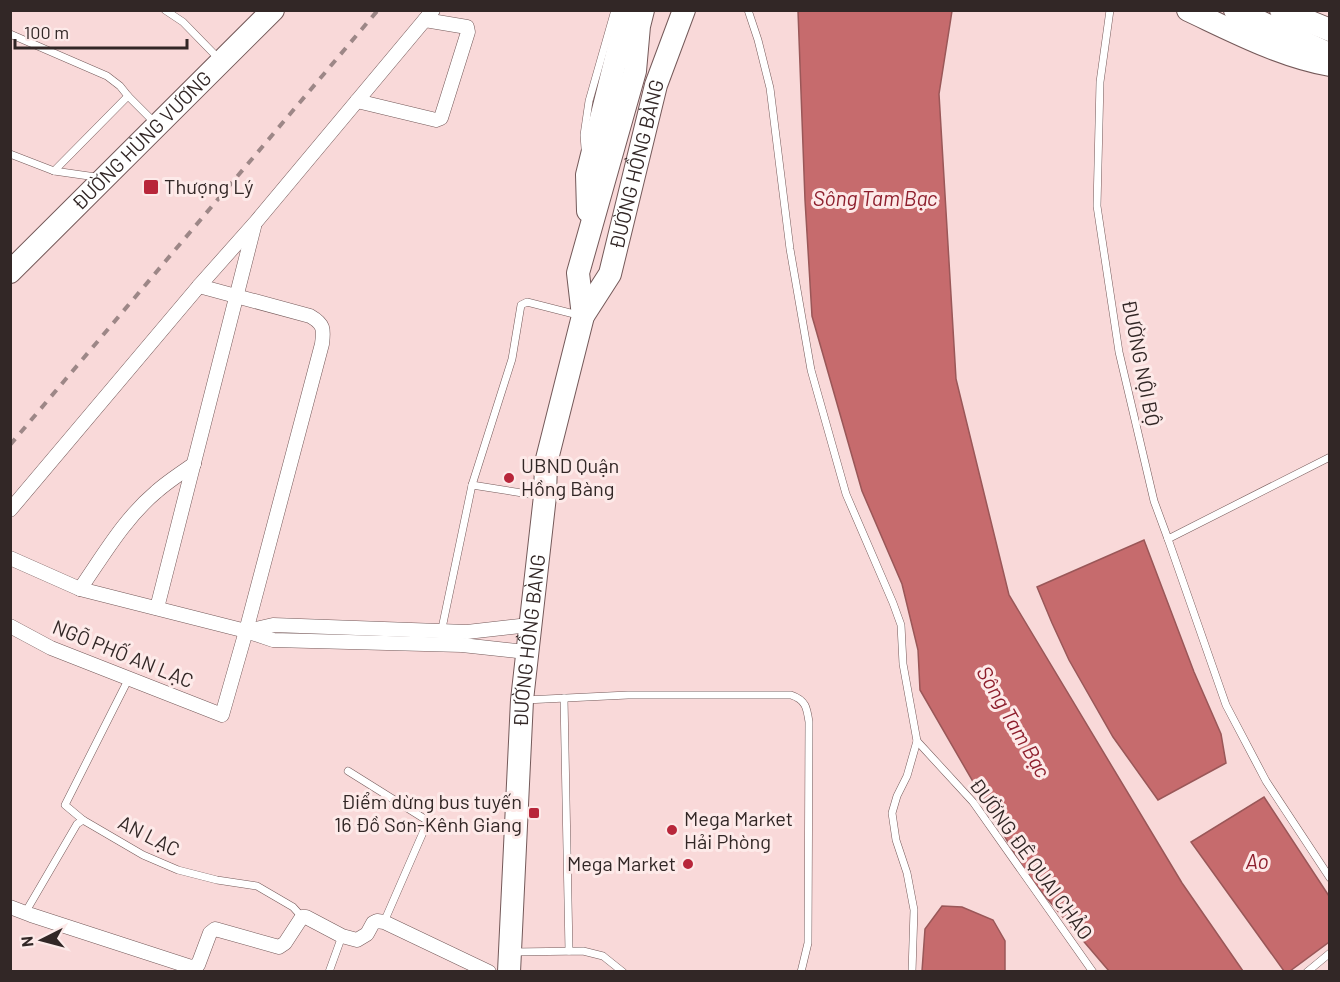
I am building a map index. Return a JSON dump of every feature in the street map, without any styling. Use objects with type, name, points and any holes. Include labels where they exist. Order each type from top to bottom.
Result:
[{"type":"main road","name":"ĐƯỜNG HÙNG VƯƠNG","points":[[10,272],[273,10]]},
{"type":"main road","points":[[589,229],[587,175],[628,10]]},
{"type":"main road","name":"ĐƯỜNG HỒNG BÀNG","points":[[583,316],[578,273],[635,71],[639,26],[643,10]]},
{"type":"main road","points":[[635,71],[656,10]]},
{"type":"main road","points":[[656,84],[670,10]]},
{"type":"main road","name":"ĐƯỜNG HỒNG BÀNG","points":[[510,962],[522,700],[546,464],[583,316],[610,274],[656,84],[684,10]]},
{"type":"main road","points":[[1188,10],[1275,49],[1329,65]]},
{"type":"main road","points":[[1235,10],[1329,30]]},
{"type":"main road","points":[[1278,19],[1329,42]]},
{"type":"main road","points":[[1278,19],[1329,54]]},
{"type":"street","points":[[10,510],[429,15],[466,27],[468,32],[441,118],[436,120],[357,101]]},
{"type":"street","points":[[157,608],[255,223]]},
{"type":"street","points":[[199,286],[310,316],[320,322],[324,332],[246,631]]},
{"type":"street","points":[[80,589],[121,529],[138,510],[156,492],[194,464]]},
{"type":"street","points":[[10,558],[80,589],[246,631],[273,625],[441,638],[462,645],[526,652]]},
{"type":"street","points":[[441,638],[467,632],[529,625]]},
{"type":"street","name":"NGÕ PHỐ AN LẠC","points":[[10,626],[51,648],[222,715],[246,631]]},
{"type":"street","points":[[10,907],[169,966],[195,966],[210,933],[215,929],[279,947],[285,943],[302,917],[306,917],[342,936],[357,940],[367,934],[373,923],[384,922],[489,972]]},
{"type":"lane","points":[[165,10],[183,22],[222,62]]},
{"type":"lane","points":[[587,175],[584,135],[589,101],[615,10]]},
{"type":"lane","points":[[748,10],[770,88],[790,249],[812,370],[846,494],[901,625],[903,664],[917,741],[907,776],[892,813],[896,840],[907,873],[914,910],[912,972]]},
{"type":"lane","name":"ĐƯỜNG NỘI BỘ","points":[[1110,10],[1100,81],[1097,206],[1119,351],[1154,501],[1226,705],[1266,781],[1329,878]]},
{"type":"lane","points":[[10,34],[107,76],[120,86],[158,126]]},
{"type":"lane","points":[[54,171],[129,96]]},
{"type":"lane","points":[[10,154],[54,171],[104,178]]},
{"type":"lane","points":[[441,638],[472,485],[512,359],[521,305],[527,302],[583,316]]},
{"type":"lane","points":[[1168,539],[1329,457]]},
{"type":"lane","points":[[472,485],[544,496]]},
{"type":"lane","points":[[25,913],[77,824],[83,820],[65,805],[129,678]]},
{"type":"lane","points":[[522,700],[628,695],[791,695],[800,698],[806,705],[809,722],[808,943],[801,972]]},
{"type":"lane","points":[[564,698],[569,951]]},
{"type":"lane","name":"ĐƯỜNG ĐÊ QUAI CHẢO","points":[[917,741],[974,802],[1093,972]]},
{"type":"lane","points":[[348,771],[428,821],[384,922]]},
{"type":"lane","name":"AN LẠC","points":[[83,820],[143,855],[178,870],[217,880],[257,886],[293,908],[302,917]]},
{"type":"lane","points":[[329,972],[342,936]]},
{"type":"lane","points":[[510,962],[569,951],[583,951],[603,956],[623,972]]},
{"type":"lane","points":[[1306,972],[1329,953]]},
{"type":"water","name":"Sông Tam Bạc","points":[[798,11],[952,11],[939,94],[956,379],[1009,595],[1182,883],[1243,971],[1109,971],[1027,875],[920,690],[918,650],[902,584],[862,491],[812,316]]},
{"type":"water","points":[[1144,540],[1194,672],[1221,734],[1226,763],[1158,800],[1113,737],[1069,660],[1037,587]]},
{"type":"water","name":"Ao","points":[[1264,797],[1329,896],[1329,942],[1290,971],[1284,971],[1191,842]]},
{"type":"water","points":[[942,906],[962,907],[993,920],[1005,941],[1005,971],[922,971],[925,929]]},
{"type":"railway","points":[[10,445],[378,10]]},
{"type":"place","name":"Thượng Lý","points":[[151,187]]},
{"type":"place","name":"UBND Quận Hồng Bàng","points":[[509,478]]},
{"type":"place","name":"Điểm dừng bus tuyến 16 Đồ Sơn-Kênh Giang","points":[[534,813]]},
{"type":"place","name":"Mega Market Hải Phòng","points":[[672,830]]},
{"type":"place","name":"Mega Market","points":[[688,864]]}]
